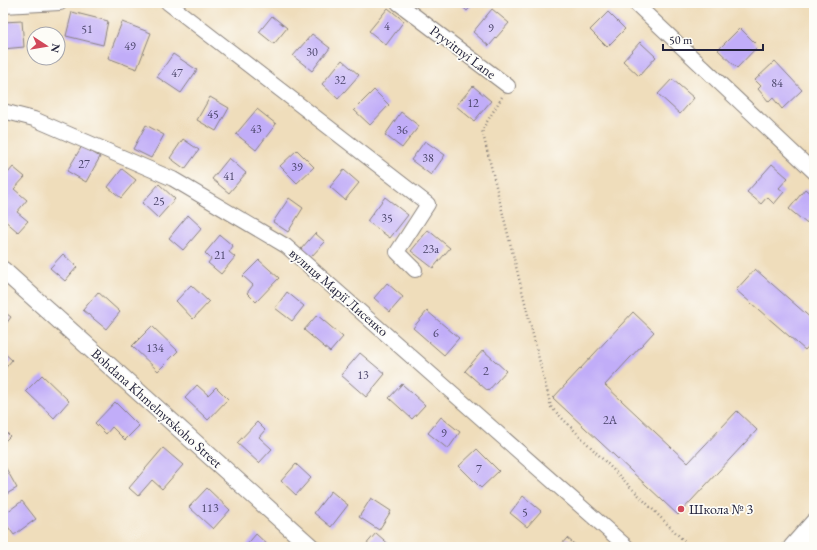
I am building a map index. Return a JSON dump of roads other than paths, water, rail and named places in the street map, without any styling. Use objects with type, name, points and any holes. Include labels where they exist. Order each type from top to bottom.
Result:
[{"type":"street","points":[[3,6],[60,3]]},
{"type":"street","points":[[168,3],[428,204],[396,252],[415,270]]},
{"type":"street","name":"Pryvitnyi Lane","points":[[398,3],[508,86]]},
{"type":"street","points":[[635,3],[814,172]]},
{"type":"street","name":"вулиця Марії Лисенко","points":[[3,111],[34,119],[173,179],[286,246],[627,547]]},
{"type":"street","name":"Bohdana Khmelnytskoho Street","points":[[3,270],[311,547]]},
{"type":"street","points":[[792,547],[814,522]]},
{"type":"place","name":"Школа № 3","points":[[681,509]]}]
